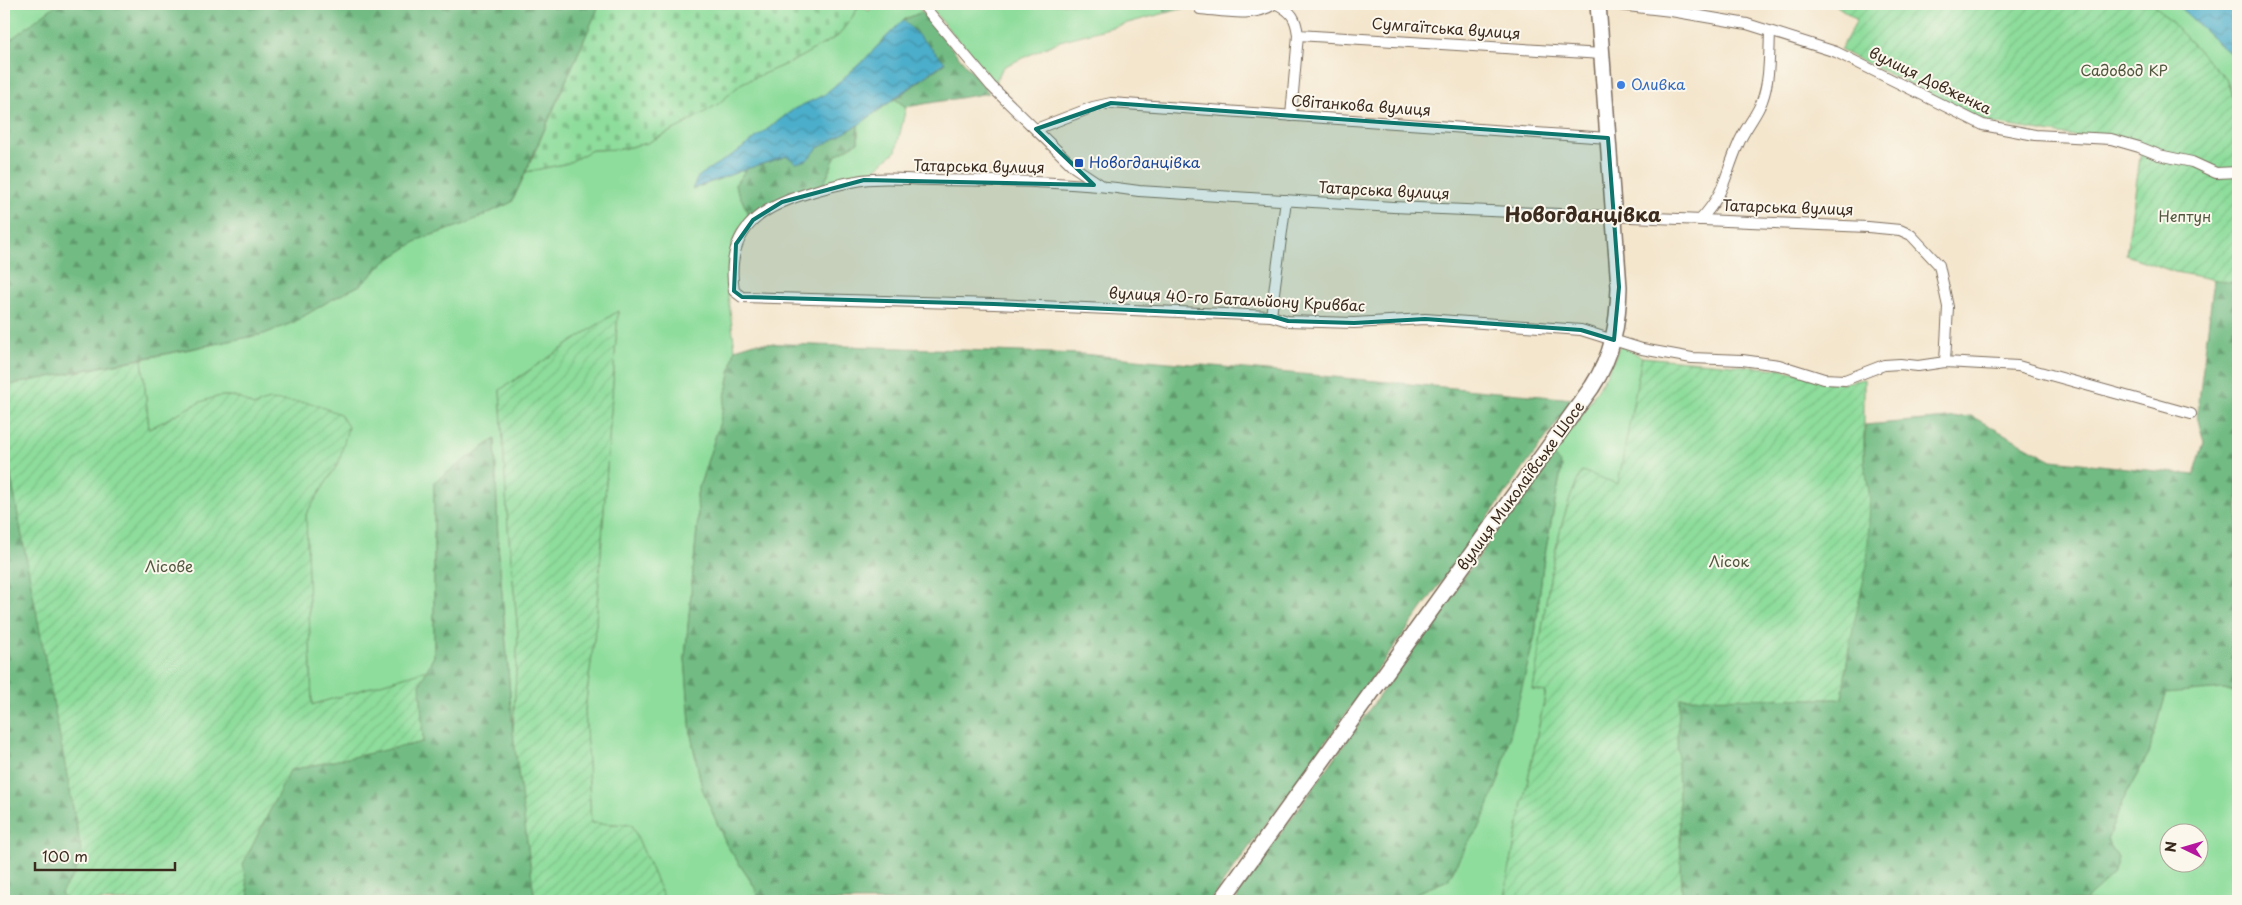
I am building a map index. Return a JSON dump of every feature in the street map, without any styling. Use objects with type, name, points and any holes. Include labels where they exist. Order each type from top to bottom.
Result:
[{"type":"main road","name":"вулиця Миколаївське Шосе","points":[[1221,901],[1592,387],[1610,354],[1618,313],[1618,287],[1598,4]]},
{"type":"street","points":[[922,4],[991,86],[1074,167],[1101,186]]},
{"type":"street","points":[[1200,8],[1233,12],[1260,12],[1276,4],[1287,10],[1296,22],[1298,35],[1290,116]]},
{"type":"street","name":"вулиця Довженка","points":[[1610,4],[1724,19],[1747,24],[1836,52],[1983,125],[2035,135],[2111,139],[2160,155],[2192,162],[2216,173],[2238,172]]},
{"type":"street","points":[[1700,220],[1723,189],[1738,144],[1763,100],[1769,65],[1770,32]]},
{"type":"street","name":"Сумгаїтська вулиця","points":[[1298,35],[1602,54]]},
{"type":"street","name":"Світанкова вулиця","points":[[1036,130],[1093,107],[1111,103],[1608,138]]},
{"type":"street","name":"Татарська вулиця","points":[[736,244],[748,226],[766,210],[796,198],[864,180],[962,180],[1101,186],[1139,191],[1286,200],[1900,230],[1911,235],[1940,265],[1948,307],[1945,362]]},
{"type":"street","points":[[1271,316],[1286,200]]},
{"type":"street","name":"вулиця 40-го Батальйону Кривбас","points":[[736,244],[733,256],[732,279],[734,291],[742,297],[994,304],[1271,316],[1288,321],[1354,323],[1425,319],[1581,330],[1642,349],[1692,358],[1742,360],[1780,365],[1824,379],[1845,380],[1884,366],[1918,366],[1945,362],[2018,366],[2190,414]]},
{"type":"highlighted area","points":[[1111,103],[1608,138],[1619,287],[1614,340],[1581,330],[1425,319],[1354,323],[1288,321],[1271,316],[994,304],[742,297],[734,291],[736,244],[753,220],[782,202],[864,180],[1094,185],[1036,129]]},
{"type":"green space","points":[[4,4],[57,4],[10,41],[4,39]]},
{"type":"green space","points":[[57,4],[600,4],[512,202],[465,224],[420,239],[386,261],[362,284],[294,322],[264,334],[4,386],[4,39],[10,40]]},
{"type":"green space","points":[[600,4],[860,4],[838,36],[793,61],[742,83],[718,104],[683,125],[647,143],[621,149],[592,150],[568,163],[526,172]]},
{"type":"green space","points":[[875,4],[915,4],[922,12],[903,20],[863,61],[824,95],[794,109],[737,152],[698,177],[693,189],[746,169],[735,185],[750,217],[740,228],[733,242],[728,267],[727,288],[735,349],[720,422],[697,494],[698,518],[685,658],[691,735],[702,788],[726,844],[754,886],[760,901],[665,901],[632,825],[591,823],[585,709],[596,623],[618,311],[500,390],[508,527],[518,633],[513,732],[498,544],[495,439],[434,482],[434,656],[427,670],[312,705],[306,514],[339,462],[269,400],[253,406],[235,397],[228,396],[209,399],[149,429],[142,359],[264,334],[294,322],[362,284],[386,261],[420,239],[465,224],[512,202],[526,172],[568,163],[592,150],[621,149],[647,143],[683,125],[718,104],[742,83],[793,61],[838,36],[860,5],[869,11]]},
{"type":"green space","points":[[927,4],[1165,4],[1165,13],[1060,41],[1003,67],[995,83]]},
{"type":"green space","points":[[1165,4],[1266,4],[1250,9],[1195,6],[1165,13]]},
{"type":"green space","name":"Садовод КР","points":[[1834,4],[2154,4],[2226,79],[2234,101],[2238,103],[2238,284],[2175,272],[2126,255],[2142,144],[2059,134],[1986,122],[1840,50],[1857,20]]},
{"type":"green space","points":[[2154,4],[2176,4],[2238,61],[2238,103],[2234,101],[2226,79]]},
{"type":"green space","points":[[922,12],[989,93],[906,107],[895,99],[945,63],[903,20]]},
{"type":"green space","points":[[895,99],[906,107],[896,151],[868,175],[823,186],[836,155],[858,142],[858,125]]},
{"type":"green space","points":[[858,125],[858,142],[836,155],[823,186],[750,217],[735,185],[746,169],[787,156],[814,152]]},
{"type":"green space","points":[[2214,279],[2238,284],[2238,693],[2224,689],[2166,694],[2149,753],[2122,802],[2107,840],[2118,858],[2113,875],[2084,901],[1682,901],[1677,739],[1680,698],[1842,699],[1870,499],[1864,461],[1865,425],[1971,416],[2052,460],[2194,475],[2204,442],[2197,416]]},
{"type":"green space","points":[[618,311],[596,623],[585,709],[591,823],[632,825],[665,901],[535,901],[513,732],[518,633],[508,527],[500,390]]},
{"type":"green space","points":[[755,343],[1081,354],[1574,399],[1210,901],[760,901],[754,886],[726,844],[702,788],[691,735],[685,658],[698,518],[697,494],[720,422],[735,349]]},
{"type":"green space","points":[[1620,345],[1642,357],[1618,485],[1582,471],[1571,496],[1563,522],[1550,578],[1533,690],[1546,691],[1508,876],[1505,901],[1419,901],[1416,893],[1448,880],[1467,844],[1480,826],[1499,779],[1535,635],[1543,564],[1562,467],[1552,454],[1598,388]]},
{"type":"green space","name":"Лісок","points":[[1642,357],[1779,369],[1843,383],[1864,379],[1864,461],[1870,499],[1867,564],[1849,647],[1842,699],[1680,698],[1677,739],[1682,901],[1505,901],[1508,876],[1546,692],[1533,690],[1550,578],[1563,522],[1571,496],[1582,471],[1618,484]]},
{"type":"green space","name":"Лісове","points":[[142,359],[149,429],[198,403],[208,399],[228,396],[235,397],[253,406],[269,400],[311,403],[340,414],[348,427],[339,462],[306,514],[312,705],[427,670],[420,683],[423,742],[290,770],[243,864],[250,901],[66,901],[61,893],[83,860],[4,440],[4,386]]},
{"type":"green space","points":[[495,439],[498,544],[513,732],[535,901],[250,901],[243,864],[290,770],[423,742],[420,683],[434,656],[434,482]]},
{"type":"green space","points":[[4,440],[83,860],[61,893],[66,901],[4,901]]},
{"type":"green space","points":[[1552,454],[1562,466],[1543,564],[1535,635],[1499,779],[1480,826],[1467,844],[1448,880],[1416,893],[1419,901],[1237,901],[1238,893]]},
{"type":"green space","points":[[2224,689],[2238,693],[2238,901],[2084,901],[2118,858],[2107,840],[2122,802],[2149,753],[2166,693]]},
{"type":"water","points":[[2176,4],[2238,4],[2238,61]]},
{"type":"water","points":[[903,20],[945,62],[858,125],[818,148],[807,160],[796,163],[787,156],[692,189],[698,177],[712,167],[737,152],[794,109],[824,95],[863,61]]},
{"type":"place","name":"Оливка","points":[[1621,85]]},
{"type":"place","name":"Новогданцівка","points":[[1079,163]]},
{"type":"district","name":"Новогданцівка","points":[[1583,215]]},
{"type":"park label","name":"Нептун","points":[[2185,217]]}]
